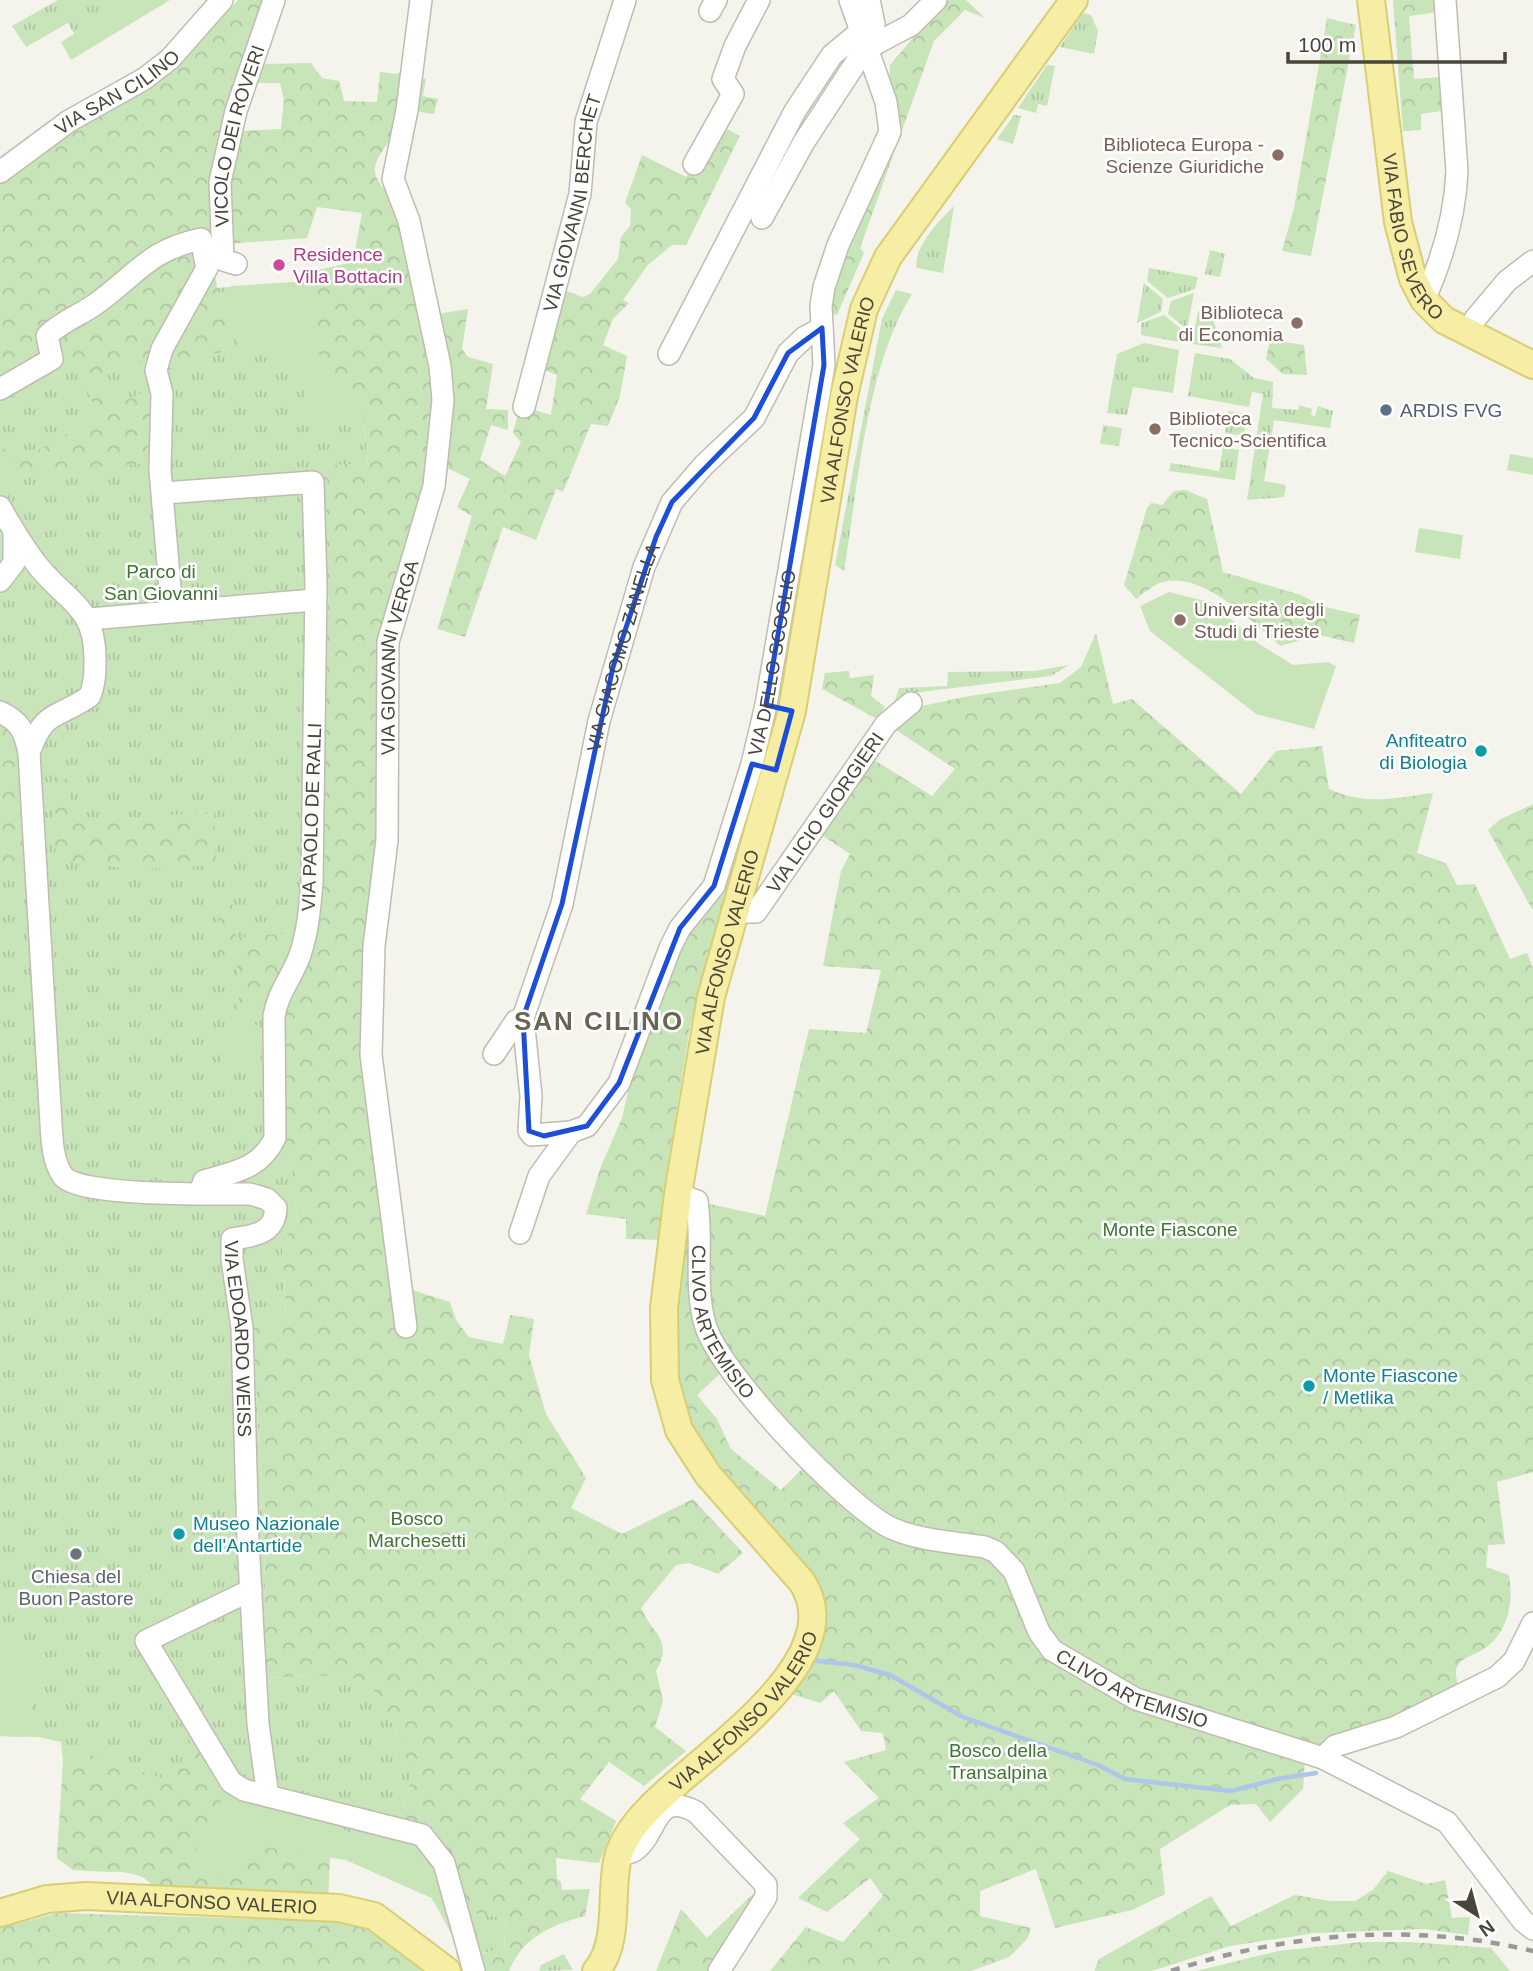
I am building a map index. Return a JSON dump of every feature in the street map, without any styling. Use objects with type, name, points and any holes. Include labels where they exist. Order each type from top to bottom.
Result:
[{"type":"main road","name":"VIA ALFONSO VALERIO","points":[[596,1971],[605,1956],[609,1936],[619,1855],[639,1820],[658,1799],[746,1723],[779,1689],[796,1663],[814,1621],[811,1596],[802,1583],[690,1451],[670,1405],[663,1332],[678,1194],[706,1020],[735,912],[764,767],[792,711],[844,396],[864,309],[874,282],[888,257],[1074,0]]},
{"type":"main road","name":"VIA FABIO SEVERO","points":[[1371,0],[1401,243],[1409,270],[1423,300],[1455,328],[1533,365]]},
{"type":"main road","name":"VIA ALFONSO VALERIO","points":[[0,1913],[47,1899],[86,1896],[339,1908],[374,1916],[447,1971]]},
{"type":"street","name":"VIA SAN CILINO","points":[[0,172],[69,121],[144,79],[170,59],[222,0]]},
{"type":"street","name":"VICOLO DEI ROVERI","points":[[236,264],[223,260],[220,181],[236,111],[274,0]]},
{"type":"street","name":"VIA GIOVANNI VERGA","points":[[406,1327],[371,1055],[374,946],[387,840],[388,642],[434,486],[443,400],[440,366],[409,221],[393,179],[407,110],[421,0]]},
{"type":"street","name":"VIA GIOVANNI BERCHET","points":[[524,407],[580,194],[586,122],[625,0]]},
{"type":"street","points":[[694,164],[733,94],[723,79],[735,46],[759,0]]},
{"type":"street","name":"VIA DELLO SCOGLIO","points":[[520,1233],[539,1176],[571,1132],[587,1126],[619,1083],[670,948],[680,928],[714,887],[764,767],[766,705],[824,365],[821,306],[830,268],[890,132],[886,102],[850,0]]},
{"type":"street","points":[[762,218],[874,24],[869,0]]},
{"type":"street","points":[[669,354],[795,111],[832,55],[911,25],[936,0]]},
{"type":"street","points":[[1423,300],[1437,270],[1456,197],[1457,171],[1445,0]]},
{"type":"street","points":[[0,389],[52,359],[47,336],[54,328],[95,304],[164,249],[201,239],[207,268],[162,349],[156,370],[162,394],[160,470],[172,612]]},
{"type":"street","points":[[1475,319],[1507,281],[1533,261]]},
{"type":"street","name":"VIA GIACOMO ZANELLA","points":[[571,1132],[544,1136],[532,1135],[529,1131],[531,1096],[523,1018],[562,904],[612,667],[656,537],[672,502],[704,465],[754,418],[788,354],[806,337],[822,328]]},
{"type":"street","name":"VIA PAOLO DE RALLI","points":[[164,493],[313,482],[312,882],[308,923],[299,957],[281,991],[274,1016],[275,1138],[267,1154],[252,1166],[204,1181],[201,1193]]},
{"type":"street","points":[[0,507],[40,569],[89,619],[95,648],[95,685],[90,696],[48,717],[36,732],[29,753]]},
{"type":"street","points":[[0,581],[13,563],[16,539],[12,527]]},
{"type":"street","points":[[0,581],[23,575],[56,584]]},
{"type":"street","points":[[89,619],[314,600]]},
{"type":"street","name":"VIA LICIO GIORGIERI","points":[[735,912],[756,912],[886,724],[911,703]]},
{"type":"street","points":[[766,705],[792,711]]},
{"type":"street","points":[[1,713],[65,710]]},
{"type":"street","points":[[1,713],[18,722],[29,753]]},
{"type":"street","name":"VIA EDOARDO WEISS","points":[[29,753],[50,1108],[54,1149],[62,1175],[72,1184],[86,1187],[250,1194],[267,1199],[276,1208],[275,1221],[267,1231],[232,1239],[232,1259],[242,1328],[258,1724],[268,1796]]},
{"type":"street","name":"VIA GIACOMO ZANELLA","points":[[494,1054],[516,1021],[523,1018]]},
{"type":"street","name":"CLIVO ARTEMISIO","points":[[678,1194],[697,1201],[705,1325],[714,1344],[769,1416],[852,1499],[891,1527],[909,1534],[985,1547],[996,1552],[1014,1571],[1039,1632],[1052,1650],[1136,1699],[1323,1758],[1447,1822],[1523,1921],[1533,1929]]},
{"type":"street","points":[[251,1590],[146,1641],[232,1782],[244,1790],[422,1835],[444,1863],[474,1971]]},
{"type":"street","points":[[1323,1758],[1335,1746],[1396,1727],[1497,1677],[1514,1661],[1533,1623]]},
{"type":"street","name":"VIA ALFONSO VALERIO","points":[[619,1855],[635,1850],[662,1812],[672,1806],[683,1805],[696,1812],[766,1885],[766,1897],[719,1971]]},
{"type":"highlighted area","points":[[822,328],[824,365],[766,705],[792,711],[776,770],[752,764],[714,886],[680,928],[619,1083],[587,1126],[544,1136],[529,1131],[523,1018],[562,904],[613,667],[656,537],[672,502],[754,418],[788,353]]},
{"type":"green space","points":[[58,0],[130,0],[74,34],[68,23],[26,47],[12,26]]},
{"type":"green space","points":[[130,0],[170,0],[71,60],[61,42]]},
{"type":"green space","name":"Parco di San Giovanni","points":[[238,0],[212,262],[216,288],[309,281],[321,367],[362,398],[368,464],[317,466],[329,594],[327,614],[321,614],[281,1163],[291,1162],[298,1224],[282,1240],[286,1316],[253,1323],[266,1598],[258,1598],[264,1678],[351,1678],[362,1680],[377,1694],[399,1738],[410,1775],[401,1817],[431,1832],[441,1842],[454,1866],[467,1912],[506,1918],[504,1948],[457,1959],[459,1939],[452,1935],[432,1898],[346,1860],[262,1846],[111,1872],[73,1870],[57,1858],[63,1763],[61,1742],[38,1737],[0,1736],[0,182],[65,138],[175,71]]},
{"type":"green space","points":[[238,0],[267,0],[212,262],[230,351],[181,363],[159,383],[155,398],[154,463],[0,473],[0,444],[14,463],[100,416],[71,361],[0,400],[0,182],[65,138],[175,71]],"holes":[[[148,357],[147,390],[113,407],[100,379]]]},
{"type":"green space","points":[[945,0],[966,0],[985,18],[965,10],[934,41],[860,248],[864,253],[837,315],[827,312],[836,268],[865,198],[889,92],[890,65]]},
{"type":"green space","points":[[1393,0],[1438,0],[1438,12],[1409,16],[1414,79],[1444,77],[1447,110],[1421,114],[1421,130],[1403,131]]},
{"type":"green space","points":[[1083,13],[1091,15],[1098,31],[1094,54],[1060,47]]},
{"type":"green space","points":[[1327,18],[1356,25],[1311,256],[1282,251],[1294,208]]},
{"type":"green space","name":"Bosco Marchesetti","points":[[311,63],[322,78],[339,81],[344,101],[377,102],[380,72],[404,72],[398,122],[375,168],[376,177],[382,187],[394,199],[435,364],[430,462],[384,636],[383,761],[369,947],[406,1288],[450,1302],[456,1320],[469,1337],[503,1344],[510,1315],[534,1319],[529,1355],[546,1414],[586,1478],[571,1508],[622,1534],[693,1499],[743,1553],[718,1574],[689,1563],[676,1565],[641,1608],[662,1644],[663,1652],[656,1671],[663,1701],[655,1727],[686,1751],[644,1786],[609,1762],[580,1799],[616,1821],[599,1863],[556,1858],[557,1879],[561,1882],[562,1890],[590,1889],[585,1916],[539,1934],[522,1949],[509,1971],[484,1971],[479,1954],[504,1948],[506,1918],[466,1912],[453,1866],[441,1842],[431,1832],[401,1817],[410,1775],[399,1738],[377,1694],[362,1680],[338,1676],[264,1678],[258,1599],[266,1597],[253,1323],[286,1316],[282,1240],[298,1224],[291,1163],[281,1163],[280,1033],[289,994],[306,955],[321,614],[327,614],[329,594],[323,592],[317,466],[368,463],[362,398],[321,367],[309,281],[318,270],[353,262],[362,213],[317,207],[307,238],[227,244],[233,136],[242,138],[243,131],[281,129],[284,100],[280,83],[250,83],[254,70],[262,70],[263,64]]},
{"type":"green space","points":[[1047,65],[1055,66],[1047,106],[1038,104],[1036,113],[1018,108]]},
{"type":"green space","points":[[419,77],[426,79],[423,96],[438,99],[434,114],[413,111]]},
{"type":"green space","points":[[1014,115],[1021,116],[1013,144],[997,139]]},
{"type":"green space","points":[[716,123],[740,136],[686,245],[672,245],[647,266],[623,300],[629,303],[613,319],[603,345],[627,356],[620,396],[608,426],[591,424],[563,492],[556,489],[536,540],[503,527],[465,637],[437,629],[472,516],[457,507],[470,479],[443,466],[436,314],[468,309],[462,349],[468,357],[493,364],[486,409],[508,410],[508,430],[491,425],[480,460],[505,476],[521,442],[513,433],[520,406],[551,415],[557,375],[545,370],[564,290],[583,297],[590,294],[618,259],[621,237],[630,226],[631,209],[625,203],[642,155],[686,177]]},
{"type":"green space","points":[[954,206],[943,273],[917,268],[923,243]]},
{"type":"green space","points":[[1210,250],[1225,254],[1220,277],[1205,274]]},
{"type":"green space","points":[[1149,268],[1198,277],[1195,289],[1168,298],[1147,281]]},
{"type":"green space","points":[[309,281],[321,367],[362,398],[364,415],[308,419],[303,384],[294,365],[275,357],[239,355],[231,286]]},
{"type":"green space","points":[[1144,283],[1163,299],[1161,312],[1137,323]]},
{"type":"green space","points":[[896,290],[912,294],[896,323],[874,391],[844,571],[835,565],[882,319]]},
{"type":"green space","points":[[1194,293],[1187,329],[1168,314],[1171,301]]},
{"type":"green space","points":[[1198,311],[1211,313],[1222,348],[1192,344]]},
{"type":"green space","points":[[1164,315],[1186,333],[1185,343],[1141,335],[1141,323]]},
{"type":"green space","points":[[1270,340],[1304,345],[1307,375],[1283,374],[1266,359]]},
{"type":"green space","points":[[1144,343],[1179,350],[1173,393],[1133,387],[1127,415],[1107,413],[1117,354]]},
{"type":"green space","points":[[1195,353],[1230,359],[1254,378],[1273,382],[1272,408],[1298,410],[1299,405],[1312,409],[1311,415],[1315,416],[1318,406],[1333,411],[1330,428],[1274,420],[1264,481],[1286,485],[1284,497],[1247,500],[1263,394],[1252,392],[1249,407],[1188,396]]},
{"type":"green space","points":[[1228,411],[1247,414],[1244,436],[1225,433]]},
{"type":"green space","points":[[1103,425],[1122,428],[1119,446],[1100,444]]},
{"type":"green space","points":[[1223,447],[1239,450],[1235,480],[1169,471],[1171,463],[1219,471]]},
{"type":"green space","points":[[1510,454],[1533,458],[1533,475],[1507,470]]},
{"type":"green space","points":[[1185,490],[1207,499],[1223,572],[1301,595],[1321,606],[1360,615],[1354,643],[1319,635],[1280,646],[1227,601],[1194,584],[1163,582],[1136,599],[1124,585],[1147,508],[1151,503],[1162,505],[1174,491]]},
{"type":"green space","points":[[1419,528],[1463,535],[1460,559],[1415,552]]},
{"type":"green space","points":[[1169,592],[1213,603],[1259,644],[1293,665],[1328,662],[1336,666],[1314,729],[1256,714],[1150,631],[1140,606]]},
{"type":"green space","name":"Monte Fiascone","points":[[1096,633],[1113,704],[1132,699],[1241,794],[1276,751],[1322,746],[1329,789],[1368,799],[1433,793],[1417,853],[1446,863],[1457,885],[1475,884],[1510,959],[1527,953],[1533,968],[1533,1472],[1497,1482],[1505,1544],[1488,1545],[1486,1567],[1509,1575],[1511,1594],[1506,1622],[1489,1645],[1459,1664],[1456,1677],[1459,1687],[1420,1707],[1323,1747],[1311,1749],[1133,1693],[1052,1639],[1015,1563],[910,1528],[858,1497],[763,1399],[713,1329],[708,1299],[705,1203],[765,1216],[809,1029],[866,1033],[881,970],[823,966],[841,871],[850,854],[817,832],[868,756],[932,796],[955,769],[893,728],[913,708],[969,696],[1060,683],[1081,667]]},
{"type":"green space","points":[[1069,665],[1051,676],[913,693],[893,707],[899,688],[947,686],[948,672],[1035,671]]},
{"type":"green space","points":[[849,671],[850,678],[874,675],[871,696],[885,707],[877,719],[822,689],[825,673]]},
{"type":"green space","points":[[0,725],[16,736],[23,752],[26,860],[0,863]]},
{"type":"green space","points":[[70,779],[73,822],[214,812],[216,865],[135,870],[56,859],[51,780]]},
{"type":"green space","points":[[1533,804],[1532,909],[1488,830],[1499,820]]},
{"type":"green space","points":[[738,845],[728,897],[690,1027],[665,1183],[662,1240],[626,1239],[626,1219],[586,1214],[600,1169],[622,1118],[630,1083],[678,949],[733,861]]},
{"type":"green space","points":[[231,892],[236,938],[290,933],[265,1009],[239,1011],[237,963],[227,957],[220,958],[217,893]]},
{"type":"green space","points":[[258,1025],[261,1062],[221,1065],[220,1028]]},
{"type":"green space","name":"Bosco della Transalpina","points":[[692,1215],[722,1372],[697,1395],[717,1419],[731,1449],[781,1490],[804,1467],[852,1511],[988,1558],[1000,1567],[1047,1658],[1305,1760],[1303,1789],[1270,1822],[1256,1804],[1230,1805],[1160,1849],[1165,1894],[1132,1910],[1055,1928],[1036,1869],[980,1891],[980,1916],[1031,1928],[1027,1939],[1009,1957],[971,1971],[770,1971],[806,1927],[843,1942],[883,1896],[870,1878],[827,1912],[798,1898],[860,1839],[843,1823],[879,1798],[844,1762],[886,1750],[883,1733],[861,1731],[834,1691],[820,1703],[791,1694],[812,1663],[820,1645],[824,1628],[822,1605],[813,1582],[798,1560],[705,1459],[686,1419],[674,1375],[673,1352],[677,1305]]},
{"type":"green space","points":[[0,1638],[52,1659],[21,1737],[0,1736]]},
{"type":"green space","points":[[190,1734],[227,1786],[215,1816],[214,1827],[192,1857],[212,1876],[262,1846],[330,1857],[328,1900],[159,1892],[142,1877],[131,1873],[78,1869],[57,1858],[63,1763],[77,1751],[175,1782]]},
{"type":"green space","points":[[227,1786],[328,1817],[345,1830],[363,1837],[405,1836],[443,1881],[457,1922],[446,1922],[432,1898],[346,1860],[262,1846],[212,1876],[192,1857],[214,1827]]},
{"type":"green space","points":[[1388,1871],[1426,1884],[1445,1880],[1452,1918],[1470,1917],[1468,1935],[1424,1929],[1315,1933],[1230,1946],[1152,1971],[1094,1971],[1099,1959],[1211,1896],[1231,1926],[1295,1895],[1331,1901],[1355,1901],[1373,1890]]},
{"type":"green space","points":[[754,1893],[751,1912],[712,1971],[656,1971],[681,1909],[707,1938]]},
{"type":"green space","points":[[58,1913],[329,1921],[365,1926],[426,1971],[0,1971],[0,1928]]},
{"type":"green space","points":[[1362,1942],[1409,1942],[1491,1948],[1510,1971],[1196,1971],[1278,1951]]},
{"type":"green space","points":[[564,1954],[573,1970],[539,1971],[541,1965]]},
{"type":"waterway","points":[[810,1660],[854,1665],[890,1675],[963,1717],[1098,1765],[1125,1779],[1231,1791],[1277,1779],[1316,1773]]},
{"type":"railway","points":[[1171,1971],[1260,1948],[1350,1936],[1442,1937],[1533,1951]]},
{"type":"place","name":"Biblioteca Europa - Scienze Giuridiche","points":[[1278,155]]},
{"type":"place","name":"Residence Villa Bottacin","points":[[279,265]]},
{"type":"place","name":"Biblioteca di Economia","points":[[1297,323]]},
{"type":"place","name":"ARDIS FVG","points":[[1386,410]]},
{"type":"place","name":"Biblioteca Tecnico-Scientifica","points":[[1155,429]]},
{"type":"place","name":"Università degli Studi di Trieste","points":[[1180,620]]},
{"type":"place","name":"Anfiteatro di Biologia","points":[[1481,751]]},
{"type":"place","name":"Monte Fiascone / Metlika","points":[[1309,1386]]},
{"type":"place","name":"Museo Nazionale dell'Antartide","points":[[179,1534]]},
{"type":"place","name":"Chiesa del Buon Pastore","points":[[76,1554]]},
{"type":"district","name":"SAN CILINO","points":[[599,1021]]}]
